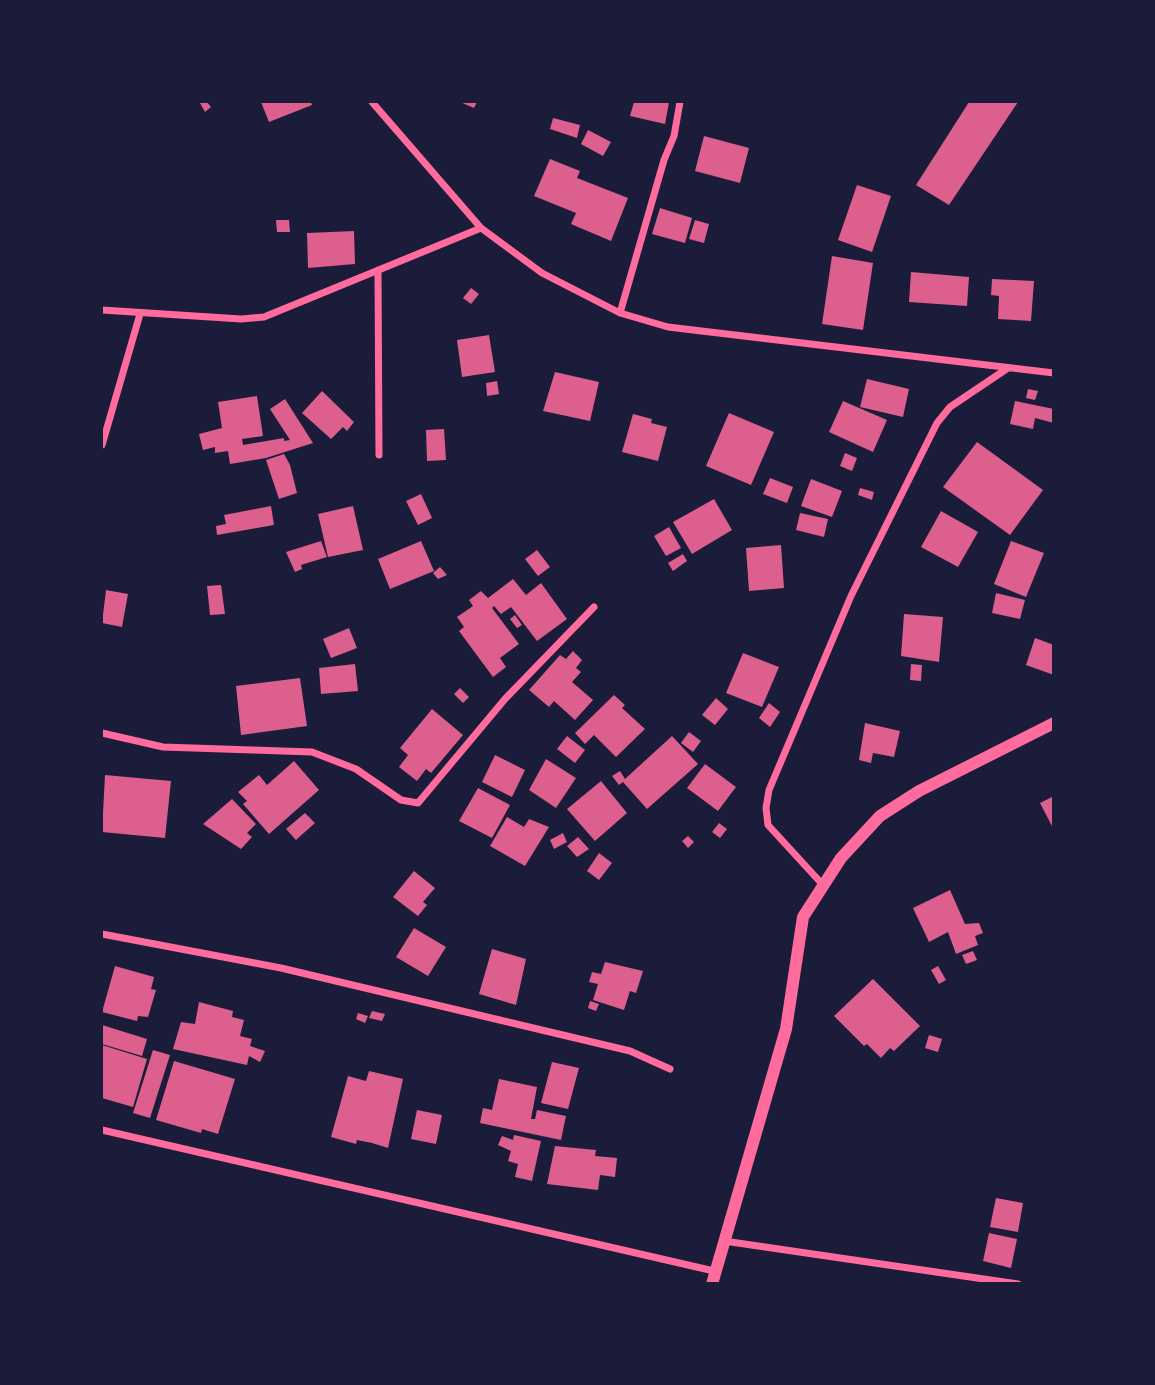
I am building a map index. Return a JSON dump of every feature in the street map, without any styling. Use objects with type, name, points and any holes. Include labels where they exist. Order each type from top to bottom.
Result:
[{"type":"street","points":[[372,102],[481,228],[542,272],[620,313],[682,329],[1054,373]]},
{"type":"street","points":[[620,313],[664,160],[674,136],[680,102]]},
{"type":"street","points":[[102,310],[241,319],[264,317],[481,228]]},
{"type":"street","points":[[378,270],[379,455]]},
{"type":"street","points":[[102,445],[141,314]]},
{"type":"street","points":[[823,886],[768,825],[766,808],[769,790],[851,596],[937,423],[950,407],[1008,368]]},
{"type":"street","points":[[102,733],[163,747],[313,752],[339,760],[401,800],[418,803],[505,699],[594,607]]},
{"type":"street","points":[[102,1130],[713,1277],[786,1029],[803,917],[841,858],[880,816],[919,791],[1054,723]]},
{"type":"street","points":[[102,934],[281,968],[617,1047],[645,1056],[670,1069]]},
{"type":"street","points":[[723,1241],[1018,1283]]},
{"type":"building","points":[[207,102],[211,107],[205,112],[200,103]]},
{"type":"building","points":[[261,102],[311,102],[312,105],[269,122]]},
{"type":"building","points":[[460,102],[477,102],[474,108]]},
{"type":"building","points":[[634,102],[669,102],[665,124],[630,116]]},
{"type":"building","points":[[969,102],[1018,102],[949,205],[916,185]]},
{"type":"building","points":[[553,118],[580,125],[577,138],[550,129]]},
{"type":"building","points":[[588,130],[611,142],[603,156],[581,144]]},
{"type":"building","points":[[704,136],[749,148],[740,183],[695,171]]},
{"type":"building","points":[[550,159],[580,171],[577,178],[628,198],[611,241],[571,224],[576,213],[534,196]]},
{"type":"building","points":[[857,185],[891,196],[872,252],[838,240]]},
{"type":"building","points":[[660,208],[692,218],[685,243],[652,234]]},
{"type":"building","points":[[276,220],[289,220],[290,232],[277,232]]},
{"type":"building","points":[[695,220],[709,224],[704,243],[689,239]]},
{"type":"building","points":[[354,231],[355,264],[308,268],[307,233]]},
{"type":"building","points":[[832,256],[873,263],[863,330],[822,324]]},
{"type":"building","points":[[911,272],[969,277],[967,306],[909,302]]},
{"type":"building","points":[[992,279],[1034,281],[1031,321],[998,319],[999,296],[991,295]]},
{"type":"building","points":[[471,288],[479,294],[471,304],[463,298]]},
{"type":"building","points":[[489,335],[495,372],[462,377],[457,340]]},
{"type":"building","points":[[555,372],[599,382],[590,421],[543,411]]},
{"type":"building","points":[[867,379],[909,389],[903,417],[860,407]]},
{"type":"building","points":[[497,381],[499,394],[487,396],[486,383]]},
{"type":"building","points":[[1028,389],[1038,391],[1035,400],[1026,398]]},
{"type":"building","points":[[322,391],[354,422],[347,431],[343,427],[331,439],[302,413]]},
{"type":"building","points":[[257,396],[263,436],[242,439],[243,445],[284,438],[284,441],[290,440],[270,409],[285,399],[313,443],[266,458],[230,464],[228,451],[215,453],[215,447],[203,450],[199,434],[222,428],[218,402]]},
{"type":"building","points":[[843,401],[887,420],[873,452],[829,432]]},
{"type":"building","points":[[1015,401],[1054,409],[1054,423],[1035,418],[1033,429],[1010,424]]},
{"type":"building","points":[[729,413],[774,432],[751,485],[706,466]]},
{"type":"building","points":[[633,414],[652,419],[651,423],[667,427],[658,461],[622,452]]},
{"type":"building","points":[[444,429],[446,460],[427,461],[426,430]]},
{"type":"building","points":[[977,442],[1043,490],[1010,535],[943,487]]},
{"type":"building","points":[[845,453],[857,458],[852,471],[840,466]]},
{"type":"building","points":[[284,454],[290,465],[297,493],[279,499],[266,460]]},
{"type":"building","points":[[770,478],[793,487],[787,503],[763,494]]},
{"type":"building","points":[[811,479],[842,491],[832,517],[801,506]]},
{"type":"building","points":[[860,488],[874,492],[872,500],[858,495]]},
{"type":"building","points":[[421,494],[432,518],[418,525],[406,501]]},
{"type":"building","points":[[714,499],[732,530],[692,554],[673,522]]},
{"type":"building","points":[[271,506],[274,525],[217,535],[216,526],[226,524],[224,515]]},
{"type":"building","points":[[353,506],[363,550],[328,557],[318,514]]},
{"type":"building","points":[[941,511],[978,532],[958,567],[921,547]]},
{"type":"building","points":[[800,513],[828,519],[824,537],[796,530]]},
{"type":"building","points":[[669,527],[681,548],[666,556],[654,536]]},
{"type":"building","points":[[321,541],[327,557],[301,565],[302,569],[295,572],[286,552]]},
{"type":"building","points":[[421,541],[434,571],[390,589],[378,559]]},
{"type":"building","points":[[1011,541],[1044,553],[1026,597],[994,584]]},
{"type":"building","points":[[781,545],[784,588],[749,591],[746,548]]},
{"type":"building","points":[[537,550],[550,567],[538,576],[525,559]]},
{"type":"building","points":[[683,554],[687,561],[673,571],[668,563]]},
{"type":"building","points":[[440,567],[447,575],[438,579],[433,573]]},
{"type":"building","points":[[513,579],[526,595],[541,583],[567,619],[537,641],[511,607],[501,614],[494,606],[492,608],[519,644],[500,658],[506,667],[493,677],[459,631],[464,627],[457,617],[473,606],[469,600],[481,591],[488,598]]},
{"type":"building","points":[[221,585],[225,614],[210,615],[207,586]]},
{"type":"building","points":[[106,590],[128,594],[122,627],[102,623]]},
{"type":"building","points":[[996,593],[1025,600],[1020,619],[992,613]]},
{"type":"building","points":[[904,614],[943,617],[939,662],[901,656]]},
{"type":"building","points":[[515,615],[522,625],[517,628],[510,619]]},
{"type":"building","points":[[349,628],[357,648],[331,658],[323,639]]},
{"type":"building","points":[[1035,638],[1054,645],[1054,675],[1026,665]]},
{"type":"building","points":[[573,651],[582,660],[576,668],[581,672],[572,682],[593,700],[575,720],[554,701],[549,707],[529,690],[560,655],[566,659]]},
{"type":"building","points":[[743,653],[779,667],[762,707],[726,693]]},
{"type":"building","points":[[355,664],[358,691],[321,694],[319,668]]},
{"type":"building","points":[[911,664],[922,665],[921,681],[910,680]]},
{"type":"building","points":[[300,678],[307,726],[241,735],[236,686]]},
{"type":"building","points":[[460,688],[469,697],[463,703],[454,694]]},
{"type":"building","points":[[614,695],[625,705],[622,708],[645,729],[616,757],[594,735],[585,744],[575,733]]},
{"type":"building","points":[[716,698],[728,709],[715,725],[702,715]]},
{"type":"building","points":[[769,703],[780,712],[770,727],[759,718]]},
{"type":"building","points":[[432,709],[463,735],[431,773],[426,769],[417,781],[399,767],[408,755],[400,748]]},
{"type":"building","points":[[865,723],[900,731],[894,757],[873,753],[871,763],[859,760]]},
{"type":"building","points":[[689,732],[701,741],[693,752],[681,743]]},
{"type":"building","points":[[567,736],[585,750],[575,763],[557,749]]},
{"type":"building","points":[[672,736],[698,764],[647,809],[623,782],[619,785],[612,776],[620,771],[625,779]]},
{"type":"building","points":[[495,755],[525,770],[512,797],[482,782]]},
{"type":"building","points":[[546,759],[576,778],[556,808],[529,790]]},
{"type":"building","points":[[294,761],[319,790],[269,834],[243,804],[247,801],[238,792],[259,775],[267,785]]},
{"type":"building","points":[[705,764],[736,787],[718,811],[687,788]]},
{"type":"building","points":[[105,775],[171,781],[165,838],[102,832]]},
{"type":"building","points":[[601,781],[627,813],[595,841],[567,809]]},
{"type":"building","points":[[478,788],[510,805],[492,838],[459,821]]},
{"type":"building","points":[[1054,796],[1054,830],[1040,803]]},
{"type":"building","points":[[232,799],[256,824],[247,833],[252,837],[241,849],[203,824]]},
{"type":"building","points":[[305,813],[315,823],[296,840],[286,829]]},
{"type":"building","points":[[507,817],[524,827],[529,819],[549,827],[525,866],[490,846]]},
{"type":"building","points":[[719,823],[727,829],[720,838],[712,832]]},
{"type":"building","points":[[563,833],[567,842],[554,849],[550,840]]},
{"type":"building","points":[[688,836],[694,842],[688,848],[682,841]]},
{"type":"building","points":[[578,837],[589,849],[577,857],[567,846]]},
{"type":"building","points":[[599,853],[612,863],[599,880],[587,871]]},
{"type":"building","points":[[414,871],[435,888],[423,902],[427,905],[418,916],[393,897]]},
{"type":"building","points":[[950,890],[965,924],[979,923],[983,933],[975,936],[978,945],[956,954],[948,932],[929,942],[913,908]]},
{"type":"building","points":[[414,928],[446,947],[428,976],[396,957]]},
{"type":"building","points":[[492,949],[526,959],[516,1005],[479,994]]},
{"type":"building","points":[[973,951],[977,960],[966,964],[962,955]]},
{"type":"building","points":[[605,962],[643,971],[636,993],[630,991],[624,1010],[593,1000],[598,984],[589,982],[592,972],[601,974]]},
{"type":"building","points":[[115,966],[154,977],[151,989],[156,990],[148,1017],[138,1016],[137,1021],[102,1012]]},
{"type":"building","points":[[938,966],[946,980],[939,984],[931,970]]},
{"type":"building","points":[[873,979],[920,1026],[894,1051],[890,1048],[881,1058],[867,1044],[864,1046],[834,1016]]},
{"type":"building","points":[[590,1001],[599,1004],[596,1011],[588,1008]]},
{"type":"building","points":[[199,1002],[233,1011],[232,1017],[244,1020],[240,1036],[252,1039],[250,1046],[265,1051],[260,1062],[249,1056],[247,1065],[173,1049],[181,1022],[195,1024]]},
{"type":"building","points":[[372,1011],[385,1014],[382,1021],[369,1018]]},
{"type":"building","points":[[358,1013],[368,1016],[365,1023],[356,1019]]},
{"type":"building","points":[[102,1025],[147,1039],[142,1056],[102,1044]]},
{"type":"building","points":[[929,1035],[942,1039],[938,1052],[925,1048]]},
{"type":"building","points":[[102,1045],[147,1059],[133,1107],[102,1098]]},
{"type":"building","points":[[153,1050],[170,1055],[150,1118],[133,1113]]},
{"type":"building","points":[[174,1061],[235,1079],[218,1134],[202,1129],[201,1133],[156,1120]]},
{"type":"building","points":[[552,1062],[579,1068],[568,1109],[541,1103]]},
{"type":"building","points":[[369,1071],[403,1079],[388,1148],[357,1140],[356,1144],[331,1137],[348,1076],[366,1081]]},
{"type":"building","points":[[499,1079],[537,1087],[531,1119],[535,1119],[537,1110],[566,1116],[561,1140],[480,1123],[483,1108],[492,1110]]},
{"type":"building","points":[[417,1110],[442,1115],[436,1144],[411,1139]]},
{"type":"building","points":[[514,1135],[541,1141],[532,1181],[515,1177],[518,1164],[508,1161],[511,1151],[498,1145],[502,1136],[513,1140]]},
{"type":"building","points":[[555,1146],[596,1150],[595,1156],[617,1158],[615,1177],[600,1175],[598,1190],[547,1184]]},
{"type":"building","points":[[996,1198],[1023,1203],[1018,1232],[990,1227]]},
{"type":"building","points":[[989,1233],[1017,1239],[1011,1268],[983,1261]]}]
